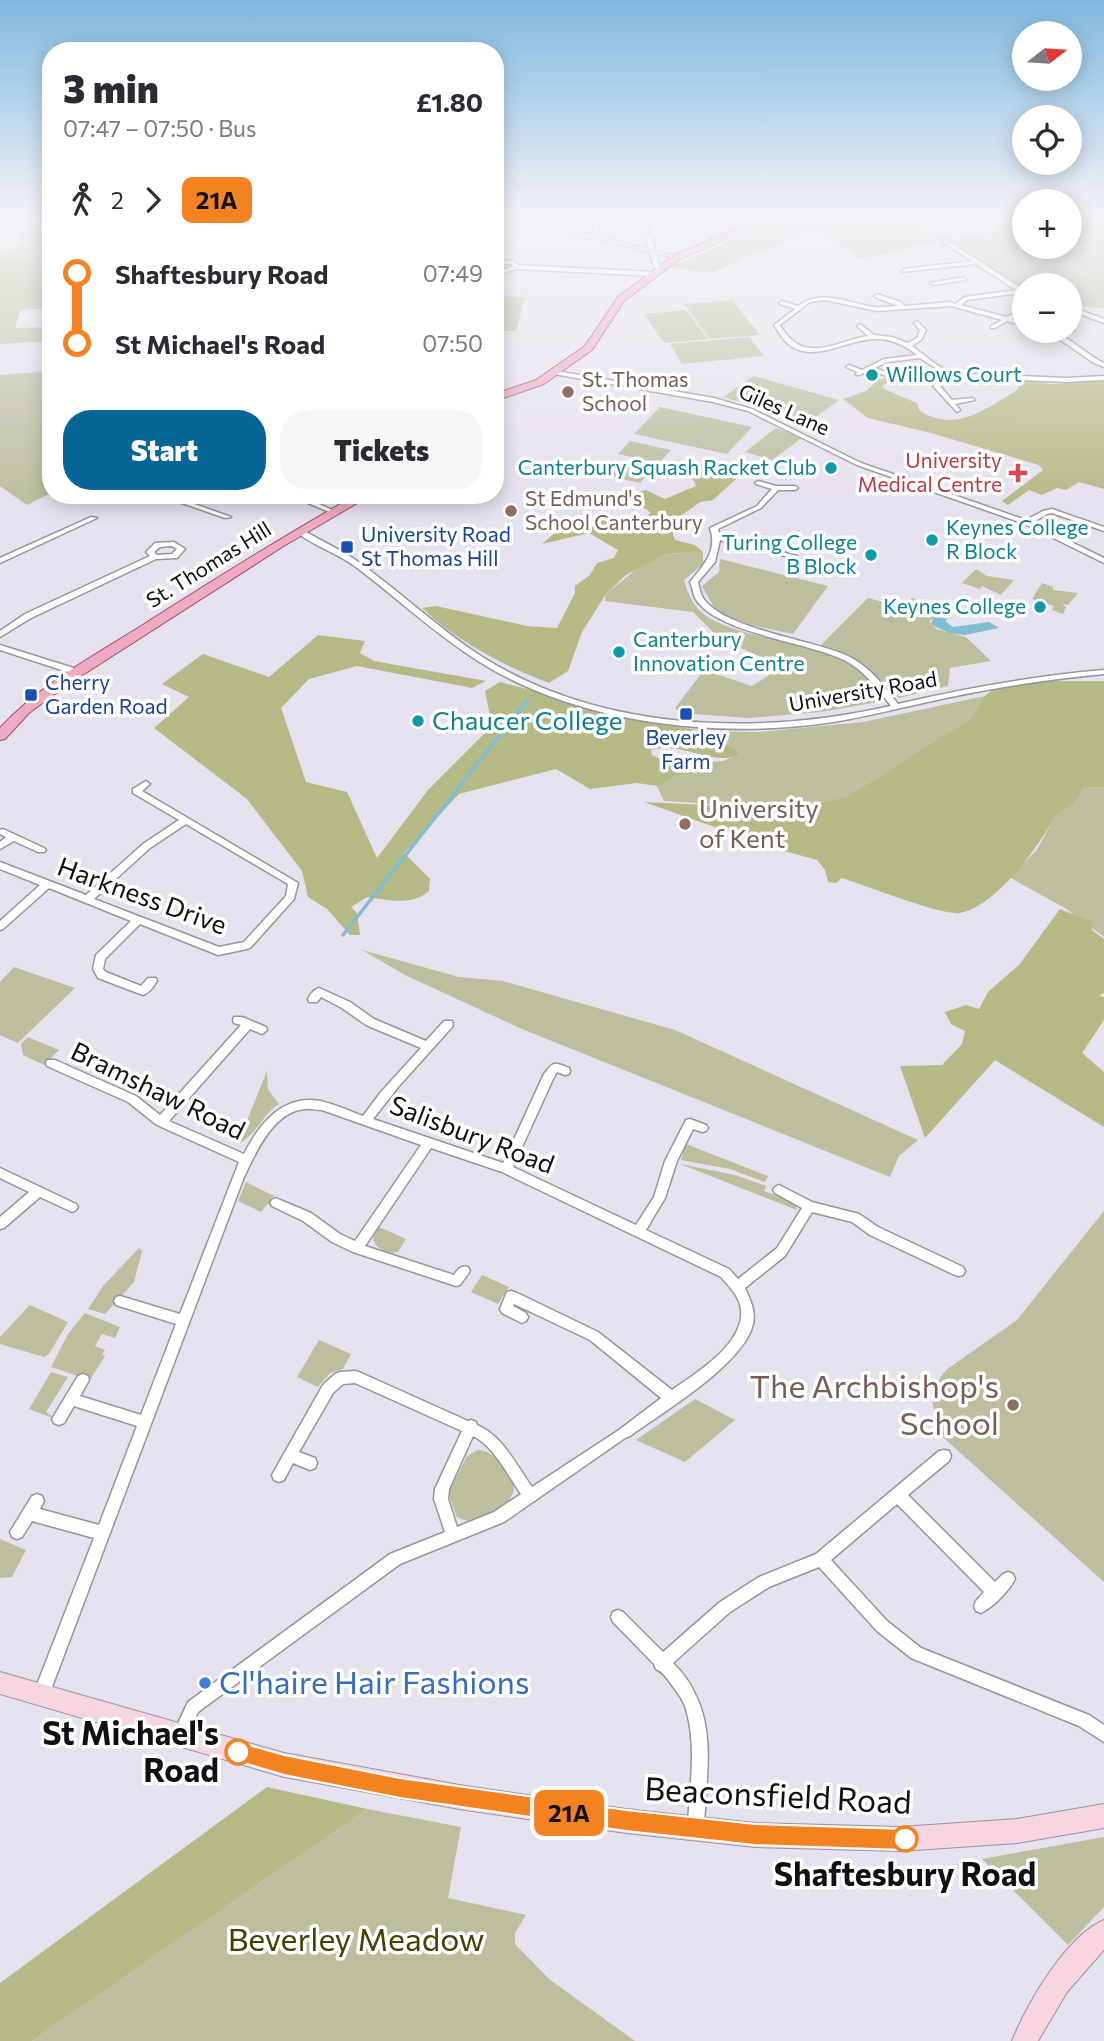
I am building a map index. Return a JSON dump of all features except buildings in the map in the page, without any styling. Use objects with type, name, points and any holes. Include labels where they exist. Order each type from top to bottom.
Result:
[{"type":"main road","points":[[504,394],[556,373],[596,341],[614,311]]},
{"type":"main road","name":"St. Thomas Hill","points":[[0,736],[32,703],[76,672],[300,532],[351,504]]},
{"type":"street","points":[[795,311],[777,325],[793,347],[814,351],[873,337],[909,345],[934,368],[950,375],[1066,380],[1104,378]]},
{"type":"street","points":[[878,311],[881,317]]},
{"type":"street","points":[[981,311],[1012,320]]},
{"type":"street","points":[[1082,313],[1104,321]]},
{"type":"street","points":[[993,327],[1012,316]]},
{"type":"street","points":[[909,345],[919,339],[925,329],[917,323]]},
{"type":"street","points":[[860,326],[873,337]]},
{"type":"street","points":[[830,341],[839,346]]},
{"type":"street","points":[[1069,343],[1083,356],[1104,365]]},
{"type":"street","points":[[849,367],[860,373],[886,360],[920,356]]},
{"type":"street","points":[[872,369],[900,379]]},
{"type":"street","name":"Giles Lane","points":[[556,373],[740,407],[859,464],[1027,523],[1104,561]]},
{"type":"street","points":[[950,375],[936,386],[957,410]]},
{"type":"street","points":[[951,402],[972,400]]},
{"type":"street","points":[[758,482],[776,488],[795,488]]},
{"type":"street","points":[[776,488],[759,506],[714,528],[717,537],[711,562],[694,582],[694,591],[706,607],[730,622],[795,639],[849,659],[867,671],[896,707]]},
{"type":"street","points":[[193,504],[224,513]]},
{"type":"street","points":[[314,504],[337,513]]},
{"type":"street","points":[[1027,523],[1049,511],[1104,530]]},
{"type":"street","points":[[0,561],[93,518]]},
{"type":"street","name":"University Road","points":[[300,532],[355,562],[466,651],[527,684],[568,699],[653,719],[748,725],[824,721],[1029,680],[1104,671]]},
{"type":"street","points":[[717,537],[793,556]]},
{"type":"street","points":[[0,635],[28,616],[155,557]]},
{"type":"street","points":[[0,647],[76,672]]},
{"type":"street","name":"Harkness Drive","points":[[0,865],[218,951],[231,951],[247,945],[294,893],[290,879],[136,791],[146,784]]},
{"type":"street","points":[[87,900],[138,852],[187,820]]},
{"type":"street","points":[[0,846],[8,835],[41,850]]},
{"type":"street","points":[[0,927],[47,884]]},
{"type":"street","points":[[138,920],[100,958],[98,970],[102,975],[143,991],[152,981]]},
{"type":"street","points":[[313,999],[320,992],[370,1022],[429,1047]]},
{"type":"street","points":[[161,1122],[243,1022],[261,1030]]},
{"type":"street","points":[[366,1120],[391,1087],[412,1068],[448,1024]]},
{"type":"street","name":"Bramshaw Road","points":[[51,1063],[132,1099],[161,1122],[246,1160]]},
{"type":"street","points":[[506,1168],[548,1077],[555,1067],[565,1071]]},
{"type":"street","name":"Salisbury Road","points":[[41,1695],[182,1320],[246,1160],[272,1120],[294,1104],[315,1104],[506,1168],[725,1273],[738,1286]]},
{"type":"street","points":[[638,1233],[659,1198],[671,1161],[690,1123],[702,1128]]},
{"type":"street","points":[[357,1248],[428,1144]]},
{"type":"street","points":[[0,1173],[72,1207]]},
{"type":"street","points":[[779,1190],[809,1206],[855,1219],[874,1231],[959,1271]]},
{"type":"street","points":[[0,1224],[39,1191]]},
{"type":"street","points":[[276,1203],[307,1217],[336,1238],[357,1248],[456,1281],[464,1271]]},
{"type":"street","points":[[180,1736],[193,1707],[395,1559],[499,1517],[591,1447],[622,1434],[722,1362],[738,1342],[747,1323],[748,1311],[738,1286],[781,1252],[809,1206]]},
{"type":"street","points":[[522,1317],[506,1309],[512,1296],[594,1336],[671,1398]]},
{"type":"street","points":[[120,1301],[182,1320]]},
{"type":"street","points":[[279,1475],[328,1388],[334,1382],[347,1377],[365,1380],[471,1426],[498,1448],[530,1496]]},
{"type":"street","points":[[60,1419],[83,1380]]},
{"type":"street","points":[[71,1399],[143,1422]]},
{"type":"street","points":[[453,1535],[441,1499],[442,1489],[471,1426]]},
{"type":"street","points":[[290,1455],[310,1464]]},
{"type":"street","points":[[662,1664],[725,1607],[764,1582],[821,1559],[944,1456]]},
{"type":"street","points":[[899,1496],[995,1592]]},
{"type":"street","points":[[17,1532],[33,1507],[102,1533]]},
{"type":"street","points":[[821,1559],[882,1626],[916,1653],[1084,1720],[1104,1734]]},
{"type":"street","points":[[981,1606],[1008,1579]]},
{"type":"street","points":[[618,1617],[662,1664],[693,1705],[697,1749],[696,1828]]},
{"type":"street","name":"Beaconsfield Road","points":[[0,1683],[284,1765],[400,1788],[696,1828],[797,1837],[901,1839],[1017,1831],[1104,1816]]},
{"type":"street","points":[[1025,2041],[1050,1991],[1074,1960],[1104,1933]]},
{"type":"green space","points":[[0,311],[20,311],[15,328],[42,327],[42,342],[0,344]]},
{"type":"green space","points":[[504,311],[521,311],[516,331],[504,330]]},
{"type":"green space","points":[[687,311],[708,339],[664,343],[644,314]]},
{"type":"green space","points":[[689,311],[741,311],[760,335],[710,339]]},
{"type":"green space","points":[[749,337],[764,356],[682,364],[670,344]]},
{"type":"green space","points":[[42,372],[42,498],[27,505],[0,486],[0,375]]},
{"type":"green space","points":[[754,376],[839,400],[809,422],[723,397]]},
{"type":"green space","points":[[889,377],[891,380],[882,386],[886,390],[917,403],[919,410],[932,417],[945,420],[970,416],[994,405],[1017,390],[1019,386],[1015,379],[1051,384],[1104,381],[1104,489],[1079,482],[1066,490],[1057,488],[1042,495],[1029,490],[1008,505],[1002,501],[1043,470],[1039,465],[931,433],[868,418],[843,399],[866,391],[878,380]]},
{"type":"green space","points":[[660,407],[752,427],[727,454],[634,434]]},
{"type":"green space","points":[[776,428],[802,438],[772,460],[745,452]]},
{"type":"green space","points":[[630,441],[671,450],[659,463],[618,454]]},
{"type":"green space","points":[[612,460],[652,469],[640,483],[599,474]]},
{"type":"green space","points":[[693,463],[746,470],[713,500],[700,502],[678,518],[673,535],[675,540],[695,545],[703,552],[665,554],[626,575],[606,594],[582,632],[568,671],[549,683],[482,652],[451,632],[422,608],[436,606],[527,626],[557,628],[575,593],[575,586],[590,575],[597,563],[614,558],[618,550],[589,533],[542,544],[563,526],[579,529],[599,515],[625,523],[643,518],[651,513],[626,494],[646,490],[665,499],[696,486],[693,479],[676,469]]},
{"type":"green space","points":[[703,552],[703,564],[684,580],[698,609],[730,627],[843,661],[860,671],[884,701],[821,712],[749,718],[680,713],[675,708],[704,670],[752,686],[768,676],[774,663],[719,638],[693,612],[605,601],[606,594],[644,563],[665,554]]},
{"type":"green space","points":[[720,559],[828,586],[793,634],[750,625],[716,611],[702,586],[719,572]]},
{"type":"green space","points":[[976,569],[987,576],[1014,580],[1001,595],[982,586],[980,589],[962,583]]},
{"type":"green space","points":[[1042,583],[1053,587],[1053,590],[1078,593],[1068,605],[1062,604],[1066,607],[1063,614],[1052,610],[1054,606],[1032,599]]},
{"type":"green space","points":[[868,598],[904,608],[912,598],[948,609],[945,615],[929,621],[936,629],[966,637],[991,661],[950,668],[948,686],[899,698],[862,664],[820,646]]},
{"type":"green space","points":[[318,635],[365,641],[360,653],[374,661],[486,681],[472,688],[357,666],[309,679],[281,708],[306,782],[347,792],[377,858],[428,790],[492,726],[485,691],[500,682],[644,720],[703,731],[735,748],[740,754],[720,758],[675,749],[651,750],[652,755],[674,765],[678,774],[657,786],[637,783],[590,789],[556,769],[459,794],[404,853],[430,879],[429,891],[415,899],[407,900],[367,897],[351,907],[357,913],[360,935],[350,935],[327,909],[308,897],[302,871],[247,799],[154,728],[189,697],[162,684],[203,654],[269,677]]},
{"type":"green space","points":[[1042,681],[1104,681],[1104,787],[1084,788],[1072,806],[1059,811],[1030,855],[1003,886],[975,908],[960,913],[921,905],[842,878],[836,883],[828,882],[825,870],[817,860],[777,849],[644,802],[788,809],[848,796],[971,718],[985,696],[995,688]]},
{"type":"green space","points":[[985,696],[971,718],[848,796],[788,809],[664,801],[657,786],[676,771],[674,765],[723,761],[740,754],[735,748],[703,731],[759,732],[863,722]]},
{"type":"green space","points":[[1104,787],[1104,937],[1065,908],[1009,877],[1036,851],[1059,810],[1072,806],[1084,788]]},
{"type":"green space","points":[[1060,909],[1092,922],[1092,930],[1104,939],[1104,993],[1099,996],[1104,997],[1104,1020],[1082,1053],[1104,1072],[1104,1127],[995,1060],[925,1138],[900,1066],[942,1065],[962,1044],[965,1031],[951,1024],[945,1012],[966,1005],[979,1009],[988,992],[1019,965]]},
{"type":"green space","points":[[362,950],[459,977],[503,981],[675,1030],[918,1140],[899,1156],[890,1177],[522,1029],[405,975]]},
{"type":"green space","points":[[14,967],[75,988],[18,1043],[0,1035],[0,982]]},
{"type":"green space","points":[[28,1037],[59,1050],[44,1065],[23,1055],[21,1044]]},
{"type":"green space","points":[[267,1071],[268,1090],[279,1104],[268,1113],[250,1136],[238,1143]]},
{"type":"green space","points":[[686,1144],[768,1176],[765,1182],[730,1169],[681,1160]]},
{"type":"green space","points":[[680,1164],[735,1175],[766,1186],[764,1191],[795,1202],[797,1210]]},
{"type":"green space","points":[[246,1182],[274,1196],[261,1212],[238,1201]]},
{"type":"green space","name":"The Archbishop's School","points":[[1104,1211],[1104,1582],[936,1431],[931,1390],[946,1370],[1017,1320]]},
{"type":"green space","points":[[377,1226],[406,1239],[398,1252],[386,1252],[377,1246],[373,1239]]},
{"type":"green space","points":[[139,1248],[142,1251],[134,1282],[105,1314],[88,1309],[103,1286]]},
{"type":"green space","points":[[482,1275],[509,1287],[498,1304],[471,1292]]},
{"type":"green space","points":[[30,1305],[68,1322],[49,1354],[44,1357],[0,1344],[0,1337]]},
{"type":"green space","points":[[85,1313],[120,1327],[115,1338],[102,1334],[95,1346],[105,1350],[102,1354],[105,1356],[90,1380],[51,1367],[68,1334]]},
{"type":"green space","points":[[319,1340],[351,1354],[343,1369],[330,1373],[318,1387],[297,1377]]},
{"type":"green space","points":[[51,1372],[68,1377],[46,1412],[58,1420],[29,1409]]},
{"type":"green space","points":[[695,1399],[735,1420],[685,1462],[636,1440]]},
{"type":"green space","points":[[478,1450],[496,1458],[510,1476],[514,1489],[508,1502],[502,1507],[467,1521],[457,1517],[448,1493],[467,1456]]},
{"type":"green space","points":[[0,1539],[26,1550],[12,1577],[0,1578]]},
{"type":"green space","points":[[267,1787],[367,1809],[32,2041],[0,2041],[0,1983]]},
{"type":"green space","name":"Beverley Meadow","points":[[367,1809],[461,1827],[448,1898],[526,1915],[515,1933],[515,1944],[549,1979],[635,2041],[32,2041]]},
{"type":"green space","points":[[1104,1837],[1104,1907],[1068,1945],[982,1859]]},
{"type":"water","points":[[935,617],[948,619],[945,621],[953,627],[989,622],[999,628],[965,635],[949,633],[931,623]]},
{"type":"waterway","points":[[343,935],[528,699]]},
{"type":"bus line","name":"21A","points":[[238,1752],[284,1765],[400,1788],[626,1821],[755,1835],[905,1839]]},
{"type":"place","name":"Willows Court","points":[[872,375]]},
{"type":"place","name":"St. Thomas School","points":[[568,392]]},
{"type":"place","name":"Canterbury Squash Racket Club","points":[[831,468]]},
{"type":"place","name":"University Medical Centre","points":[[1018,473]]},
{"type":"place","name":"St Edmund's School Canterbury","points":[[511,511]]},
{"type":"place","name":"Keynes College R Block","points":[[932,540]]},
{"type":"place","name":"University Road St Thomas Hill","points":[[347,547]]},
{"type":"place","name":"Turing College B Block","points":[[871,555]]},
{"type":"place","name":"Keynes College","points":[[1040,607]]},
{"type":"place","name":"Canterbury Innovation Centre","points":[[619,652]]},
{"type":"place","name":"Cherry Garden Road","points":[[31,695]]},
{"type":"place","name":"Beverley Farm","points":[[686,714]]},
{"type":"place","name":"Chaucer College","points":[[418,721]]},
{"type":"place","name":"University of Kent","points":[[685,824]]},
{"type":"place","name":"The Archbishop's School","points":[[1013,1405]]},
{"type":"place","name":"Cl'haire Hair Fashions","points":[[205,1683]]},
{"type":"place","name":"St Michael's Road","points":[[238,1752]]},
{"type":"place","name":"Shaftesbury Road","points":[[905,1839]]}]
